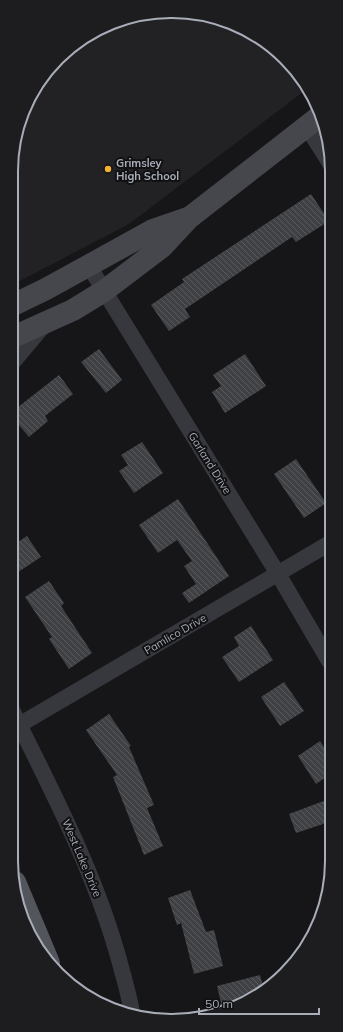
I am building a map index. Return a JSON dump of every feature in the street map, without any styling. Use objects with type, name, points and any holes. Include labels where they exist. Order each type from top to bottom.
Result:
[{"type":"main road","points":[[18,335],[73,310],[104,291],[162,247],[189,218],[314,121]]},
{"type":"main road","points":[[18,302],[89,266],[154,230],[189,218]]},
{"type":"main road","points":[[24,904],[35,930]]},
{"type":"street","points":[[314,121],[322,141]]},
{"type":"street","name":"Garland Drive","points":[[89,266],[278,574],[325,654]]},
{"type":"street","points":[[18,356],[46,322]]},
{"type":"street","name":"Pamlico Drive","points":[[19,725],[325,546]]},
{"type":"street","name":"West Lake Drive","points":[[19,725],[63,813],[93,882],[115,945],[131,1009]]},
{"type":"shaded area","name":"Grimsley High School","points":[[161,18],[192,19],[221,26],[257,44],[273,56],[287,70],[303,92],[129,224],[18,282],[19,151],[26,122],[34,104],[44,86],[56,70],[70,56],[86,44],[104,34],[132,23]]},
{"type":"building","points":[[311,194],[325,215],[325,224],[296,242],[292,237],[185,309],[190,317],[169,331],[151,305],[184,282],[182,279]]},
{"type":"building","points":[[99,349],[122,380],[106,393],[81,362]]},
{"type":"building","points":[[245,354],[266,386],[225,413],[212,392],[221,386],[213,375]]},
{"type":"building","points":[[59,375],[73,394],[45,416],[48,421],[29,437],[18,424],[18,407]]},
{"type":"building","points":[[142,442],[163,473],[134,493],[119,471],[128,465],[121,455]]},
{"type":"building","points":[[296,459],[325,504],[304,518],[274,474]]},
{"type":"building","points":[[178,499],[229,576],[189,603],[182,593],[196,584],[184,566],[192,561],[177,540],[158,553],[139,525]]},
{"type":"building","points":[[27,536],[41,557],[18,572],[18,542]]},
{"type":"building","points":[[49,581],[64,603],[61,606],[92,653],[69,669],[49,639],[52,637],[25,597]]},
{"type":"building","points":[[251,626],[273,660],[239,682],[222,657],[239,646],[234,637]]},
{"type":"building","points":[[284,682],[304,711],[280,726],[261,697]]},
{"type":"building","points":[[109,714],[131,746],[129,747],[154,805],[147,808],[163,846],[144,855],[113,777],[117,775],[86,730]]},
{"type":"building","points":[[320,741],[325,748],[325,778],[316,784],[298,756]]},
{"type":"building","points":[[325,800],[325,823],[296,833],[289,814]]},
{"type":"building","points":[[190,890],[206,932],[214,930],[223,966],[194,974],[181,923],[177,925],[168,898]]},
{"type":"building","points":[[260,975],[262,984],[239,998],[222,1006],[217,986]]},
{"type":"place","name":"Grimsley High School","points":[[108,169]]}]
